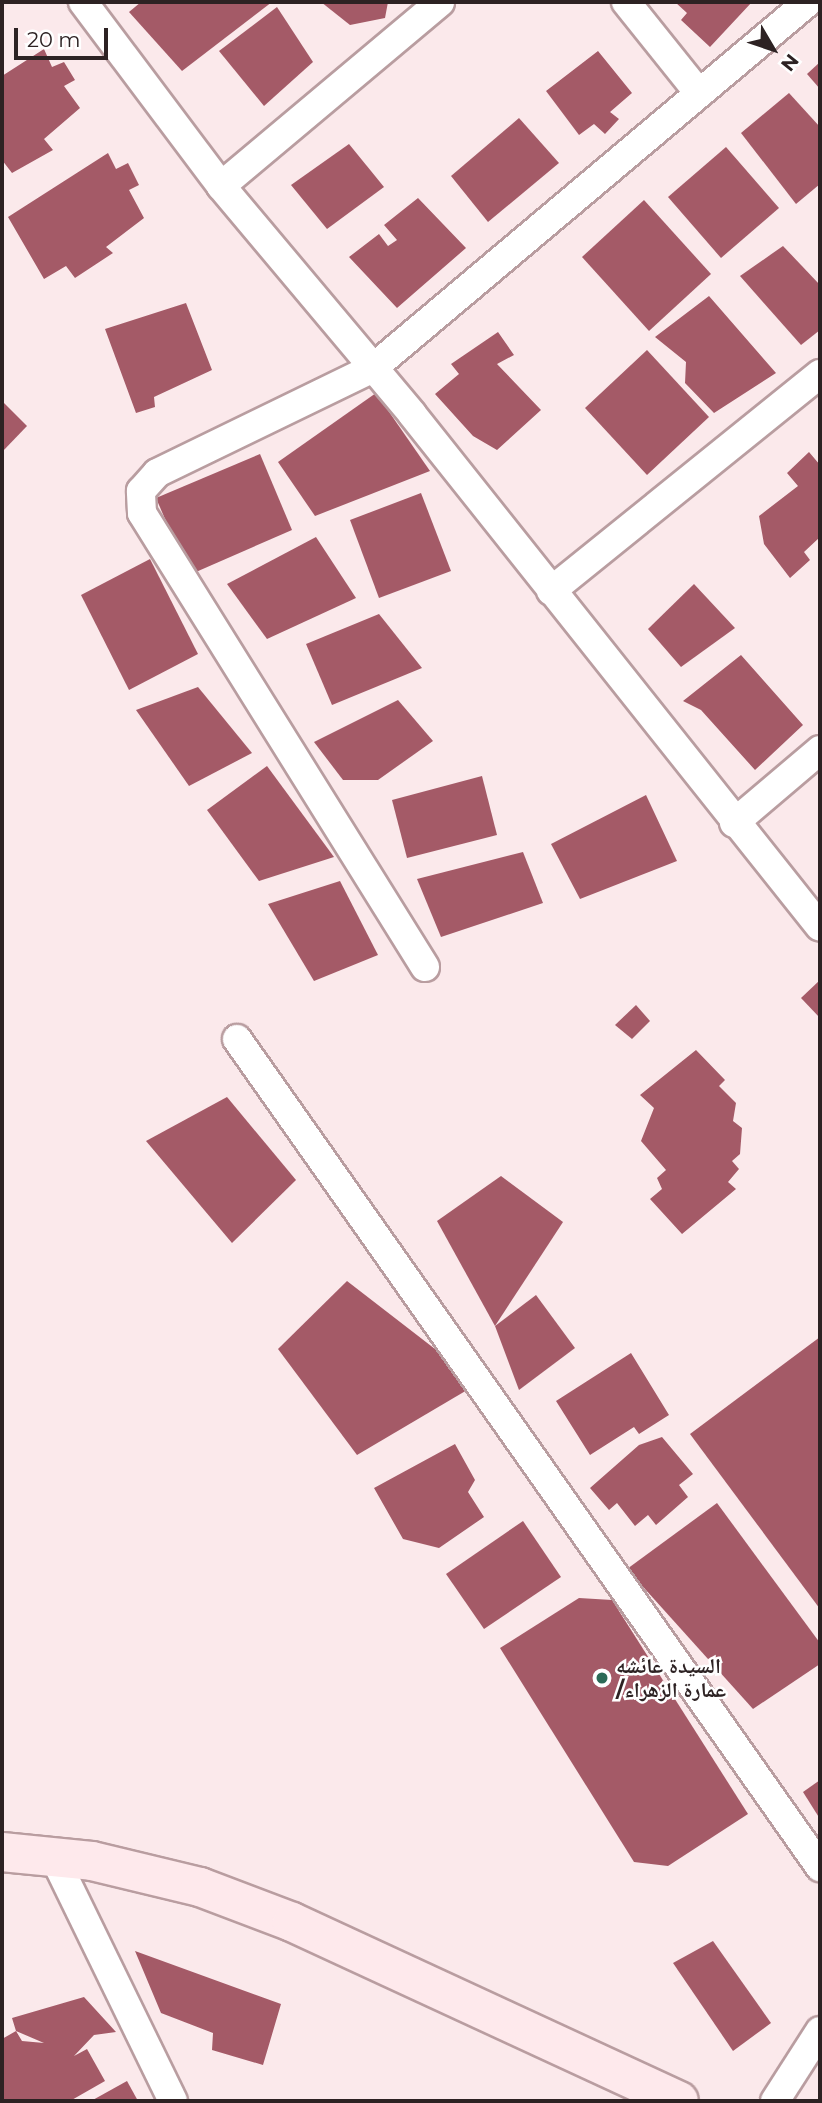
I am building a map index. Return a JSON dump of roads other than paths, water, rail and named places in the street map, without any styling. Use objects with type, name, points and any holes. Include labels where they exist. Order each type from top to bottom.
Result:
[{"type":"main road","points":[[2,1852],[142,1870],[292,1922],[679,2101]]},
{"type":"street","points":[[83,2],[221,186],[373,368],[734,823],[820,927]]},
{"type":"street","points":[[221,186],[440,2]]},
{"type":"street","points":[[626,2],[699,93]]},
{"type":"street","points":[[425,967],[149,525],[139,500],[147,481],[157,473],[373,368],[808,2]]},
{"type":"street","points":[[551,591],[820,374]]},
{"type":"street","points":[[734,823],[820,750]]},
{"type":"street","points":[[237,1039],[820,1867]]},
{"type":"street","points":[[54,1857],[173,2101]]},
{"type":"street","points":[[775,2101],[820,2031]]},
{"type":"place","name":"السيدة عائشه /عمارة الزهراء","points":[[602,1678]]}]
